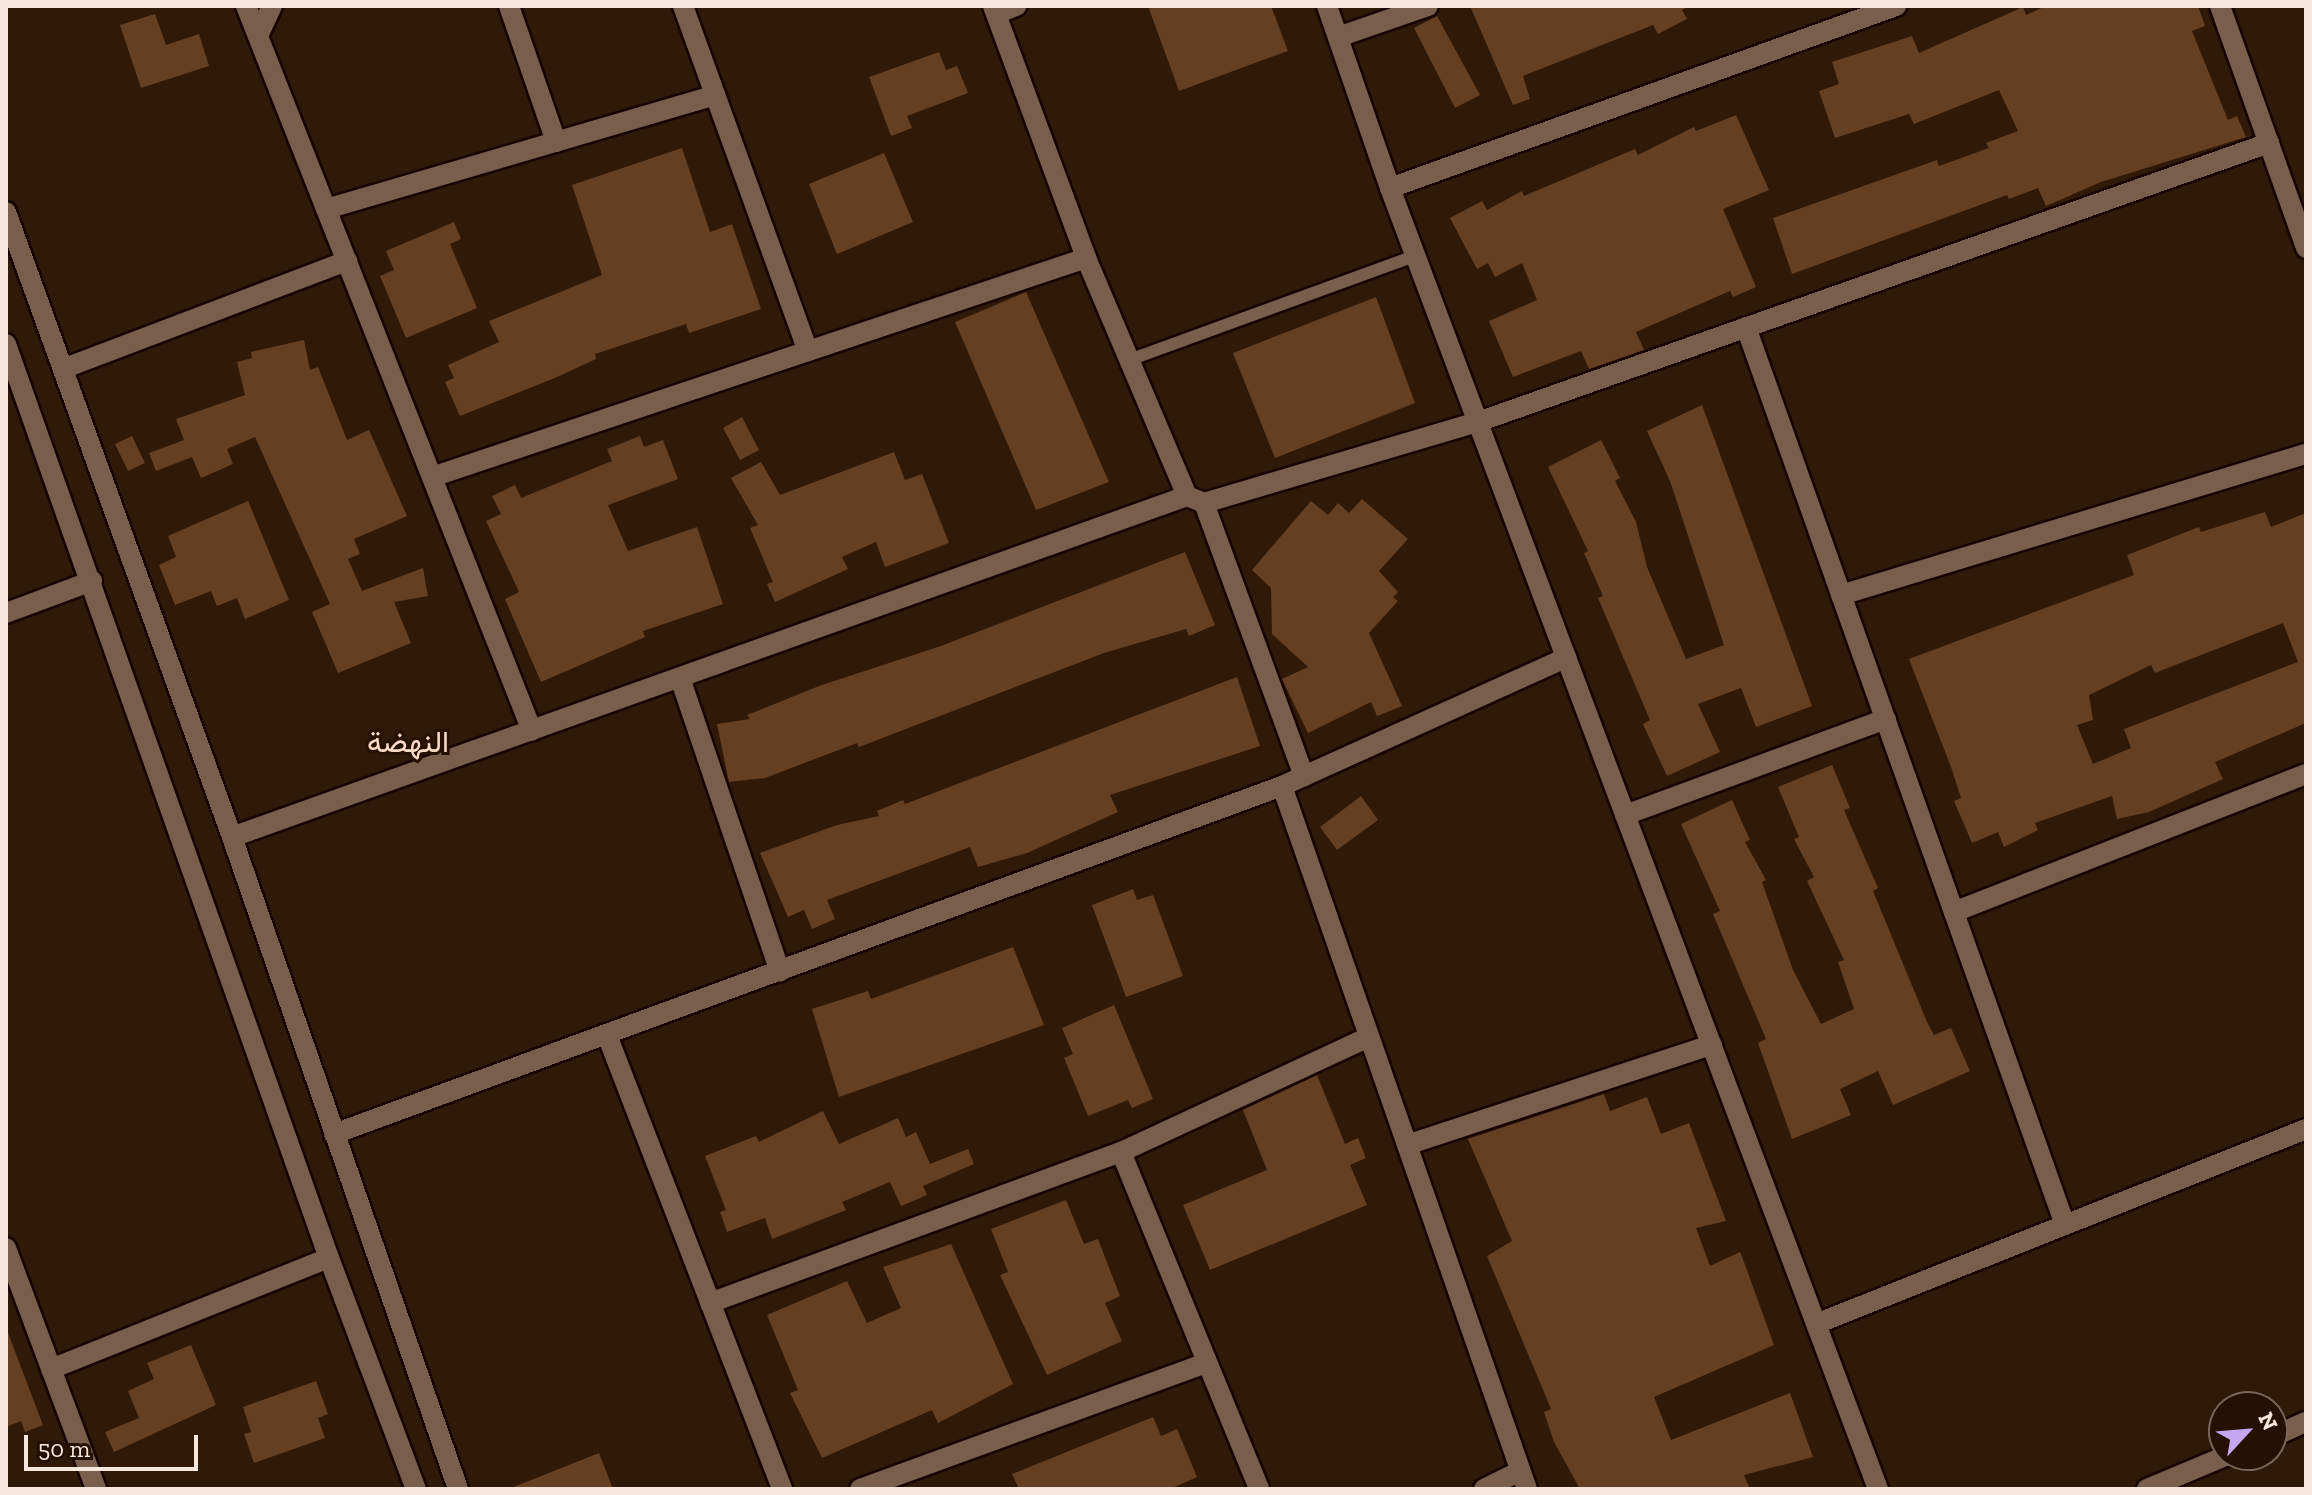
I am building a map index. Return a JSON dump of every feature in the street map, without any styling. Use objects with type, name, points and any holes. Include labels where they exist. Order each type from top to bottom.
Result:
[{"type":"street","points":[[246,6],[532,731]]},
{"type":"street","points":[[258,36],[272,6]]},
{"type":"street","points":[[509,6],[556,142]]},
{"type":"street","points":[[683,6],[808,351]]},
{"type":"street","points":[[1016,6],[994,10],[1086,258],[1129,360],[1196,500],[1304,776]]},
{"type":"street","points":[[1327,6],[1415,256],[1878,1489]]},
{"type":"street","points":[[1338,37],[1428,6]]},
{"type":"street","points":[[1390,188],[1896,6]]},
{"type":"street","points":[[2220,6],[2306,248]]},
{"type":"street","points":[[326,209],[715,95]]},
{"type":"street","points":[[232,837],[1196,500],[1478,422],[2269,143]]},
{"type":"street","points":[[6,212],[65,368],[232,837],[458,1489]]},
{"type":"street","points":[[432,477],[1086,258]]},
{"type":"street","points":[[65,368],[347,261]]},
{"type":"street","points":[[1746,327],[2065,1225]]},
{"type":"street","points":[[6,344],[329,1258],[416,1489]]},
{"type":"street","points":[[1841,595],[2306,454]]},
{"type":"street","points":[[6,613],[92,581]]},
{"type":"street","points":[[334,1134],[1282,786],[1566,658]]},
{"type":"street","points":[[680,678],[780,971]]},
{"type":"street","points":[[1625,815],[1886,719]]},
{"type":"street","points":[[1954,912],[2306,774]]},
{"type":"street","points":[[1282,786],[1523,1480],[1484,1489]]},
{"type":"street","points":[[607,1035],[782,1489]]},
{"type":"street","points":[[710,1303],[1121,1152],[1369,1037]]},
{"type":"street","points":[[1407,1145],[1712,1045]]},
{"type":"street","points":[[1816,1324],[2306,1129]]},
{"type":"street","points":[[1121,1152],[1259,1489]]},
{"type":"street","points":[[6,1248],[96,1489]]},
{"type":"street","points":[[51,1369],[329,1258]]},
{"type":"street","points":[[860,1489],[1207,1363]]},
{"type":"street","points":[[2158,1487],[2208,1464]]},
{"type":"lane","points":[[1129,360],[1415,256]]},
{"type":"building","points":[[1148,6],[1271,6],[1288,51],[1179,91]]},
{"type":"building","points":[[1470,6],[1690,6],[1682,10],[1687,19],[1658,34],[1653,25],[1523,76],[1530,99],[1513,105]]},
{"type":"building","points":[[2046,6],[2198,6],[2205,26],[2192,31],[2228,120],[2237,116],[2246,137],[2101,182],[2046,206],[2038,188],[2009,199],[2007,195],[1792,274],[1773,218],[1937,160],[1939,166],[1989,148],[1986,143],[2018,131],[1999,90],[1914,124],[1909,114],[1835,138],[1819,91],[1839,84],[1832,62],[1912,36],[1919,53],[2023,7],[2026,15]]},
{"type":"building","points":[[155,14],[166,45],[199,34],[209,66],[141,88],[120,25]]},
{"type":"building","points":[[1437,16],[1480,95],[1455,108],[1414,28]]},
{"type":"building","points":[[939,52],[946,70],[957,66],[968,93],[907,116],[912,128],[891,136],[869,77]]},
{"type":"building","points":[[1736,115],[1769,190],[1723,209],[1756,287],[1733,297],[1730,291],[1636,332],[1644,350],[1589,369],[1581,351],[1513,377],[1489,321],[1537,300],[1522,263],[1495,277],[1488,263],[1477,269],[1450,218],[1482,201],[1487,210],[1522,191],[1524,196],[1635,149],[1638,155],[1694,127],[1696,131]]},
{"type":"building","points":[[682,148],[710,232],[732,224],[761,309],[689,333],[686,324],[595,354],[596,359],[557,377],[460,416],[445,382],[454,378],[448,365],[499,342],[489,321],[602,275],[572,185]]},
{"type":"building","points":[[884,153],[913,222],[837,254],[809,184]]},
{"type":"building","points":[[454,222],[461,239],[450,244],[477,308],[406,338],[380,276],[394,270],[386,251]]},
{"type":"building","points":[[1026,292],[1109,482],[1036,510],[955,322]]},
{"type":"building","points":[[1376,297],[1415,403],[1275,458],[1233,353]]},
{"type":"building","points":[[304,340],[310,370],[318,367],[347,440],[369,430],[407,516],[354,539],[360,554],[348,559],[362,591],[423,568],[428,596],[394,602],[411,643],[338,673],[312,612],[330,604],[255,437],[227,449],[233,464],[201,478],[192,457],[156,471],[149,453],[184,440],[176,419],[245,395],[237,362],[252,358],[251,352]]},
{"type":"building","points":[[1702,405],[1812,706],[1756,727],[1741,688],[1698,704],[1720,752],[1667,776],[1643,724],[1650,720],[1598,598],[1603,596],[1584,553],[1588,551],[1548,467],[1601,440],[1620,478],[1615,481],[1636,522],[1647,567],[1686,659],[1724,645],[1670,481],[1647,431]]},
{"type":"building","points":[[742,417],[759,450],[740,460],[723,428]]},
{"type":"building","points":[[132,436],[145,463],[128,471],[115,444]]},
{"type":"building","points":[[640,436],[644,447],[663,440],[678,479],[608,505],[628,551],[697,527],[723,604],[643,631],[645,637],[541,682],[505,599],[519,592],[486,521],[501,514],[492,496],[515,485],[521,498],[612,461],[607,449]]},
{"type":"building","points":[[894,452],[905,480],[922,474],[949,543],[885,567],[876,542],[842,557],[848,569],[775,602],[767,584],[773,582],[750,528],[758,525],[731,478],[761,462],[780,495]]},
{"type":"building","points":[[1362,499],[1408,539],[1379,571],[1398,592],[1393,597],[1398,601],[1369,633],[1402,706],[1377,716],[1371,702],[1308,733],[1282,679],[1308,667],[1272,634],[1271,588],[1252,570],[1311,501],[1328,515],[1338,503],[1349,513]]},
{"type":"building","points":[[248,501],[289,600],[245,619],[237,598],[217,606],[211,591],[175,605],[159,565],[176,557],[168,536]]},
{"type":"building","points":[[2265,512],[2271,527],[2306,513],[2306,723],[2215,762],[2223,779],[2149,812],[2117,819],[2112,796],[2035,823],[2038,830],[2004,847],[1998,832],[1972,843],[1954,801],[1961,798],[1951,767],[1909,659],[2134,575],[2127,555],[2199,527],[2201,532]],"holes":[[[2283,623],[2298,662],[2124,729],[2131,748],[2093,764],[2077,725],[2093,720],[2089,695],[2151,665],[2155,673]]]},
{"type":"building","points":[[1185,552],[1215,625],[1189,636],[1186,629],[1104,653],[859,747],[857,743],[765,778],[729,782],[717,724],[750,719],[747,715],[819,686],[941,646]]},
{"type":"building","points":[[1237,677],[1260,746],[1110,795],[1118,812],[1027,853],[978,867],[970,847],[827,900],[835,919],[812,929],[804,910],[788,917],[760,853],[837,825],[879,816],[877,811],[903,800],[905,804]]},
{"type":"building","points":[[1832,765],[1850,808],[1844,810],[1878,888],[1873,891],[1927,1022],[1934,1035],[1951,1028],[1970,1071],[1893,1105],[1878,1071],[1840,1089],[1851,1115],[1792,1139],[1758,1043],[1766,1039],[1713,914],[1720,911],[1681,824],[1732,800],[1750,840],[1745,842],[1766,880],[1762,882],[1793,970],[1821,1024],[1854,1009],[1838,962],[1844,960],[1807,881],[1814,877],[1794,839],[1799,837],[1778,787]]},
{"type":"building","points":[[1361,796],[1378,820],[1337,850],[1320,827]]},
{"type":"building","points":[[1133,889],[1137,900],[1153,895],[1183,976],[1126,997],[1092,905]]},
{"type":"building","points":[[1013,947],[1044,1025],[839,1097],[812,1009],[868,991],[871,999]]},
{"type":"building","points":[[1114,1005],[1153,1099],[1132,1108],[1128,1100],[1088,1116],[1064,1058],[1073,1054],[1062,1028]]},
{"type":"building","points":[[1317,1075],[1345,1144],[1358,1138],[1366,1158],[1350,1165],[1367,1205],[1210,1270],[1183,1205],[1267,1170],[1243,1110]]},
{"type":"building","points":[[1604,1094],[1610,1111],[1647,1097],[1661,1134],[1689,1123],[1726,1221],[1696,1228],[1710,1266],[1740,1252],[1744,1262],[1774,1345],[1654,1397],[1671,1440],[1790,1393],[1813,1457],[1744,1475],[1750,1489],[1580,1489],[1554,1442],[1544,1412],[1551,1409],[1487,1256],[1512,1241],[1468,1139]]},
{"type":"building","points":[[823,1111],[839,1144],[898,1118],[906,1137],[916,1132],[930,1164],[968,1149],[974,1164],[923,1186],[927,1195],[901,1206],[890,1182],[842,1202],[846,1210],[772,1239],[765,1218],[727,1232],[720,1212],[726,1210],[705,1156],[756,1136],[759,1142]]},
{"type":"building","points":[[1066,1200],[1084,1244],[1098,1239],[1120,1296],[1105,1303],[1122,1341],[1047,1375],[1000,1275],[1008,1272],[991,1229]]},
{"type":"building","points":[[951,1244],[1013,1384],[938,1423],[932,1410],[822,1458],[790,1393],[798,1390],[767,1315],[847,1281],[867,1323],[901,1308],[883,1267]]},
{"type":"building","points":[[8,1333],[43,1425],[25,1432],[21,1421],[6,1427]]},
{"type":"building","points":[[191,1345],[216,1405],[114,1452],[105,1432],[139,1418],[128,1391],[154,1379],[147,1363]]},
{"type":"building","points":[[316,1381],[328,1414],[318,1418],[325,1438],[254,1463],[244,1434],[251,1432],[243,1407]]},
{"type":"building","points":[[1153,1417],[1161,1436],[1177,1429],[1197,1477],[1170,1489],[1019,1489],[1012,1474]]},
{"type":"building","points":[[599,1453],[613,1489],[511,1489],[511,1488]]},
{"type":"district","name":"النهضة","points":[[408,742]]}]
